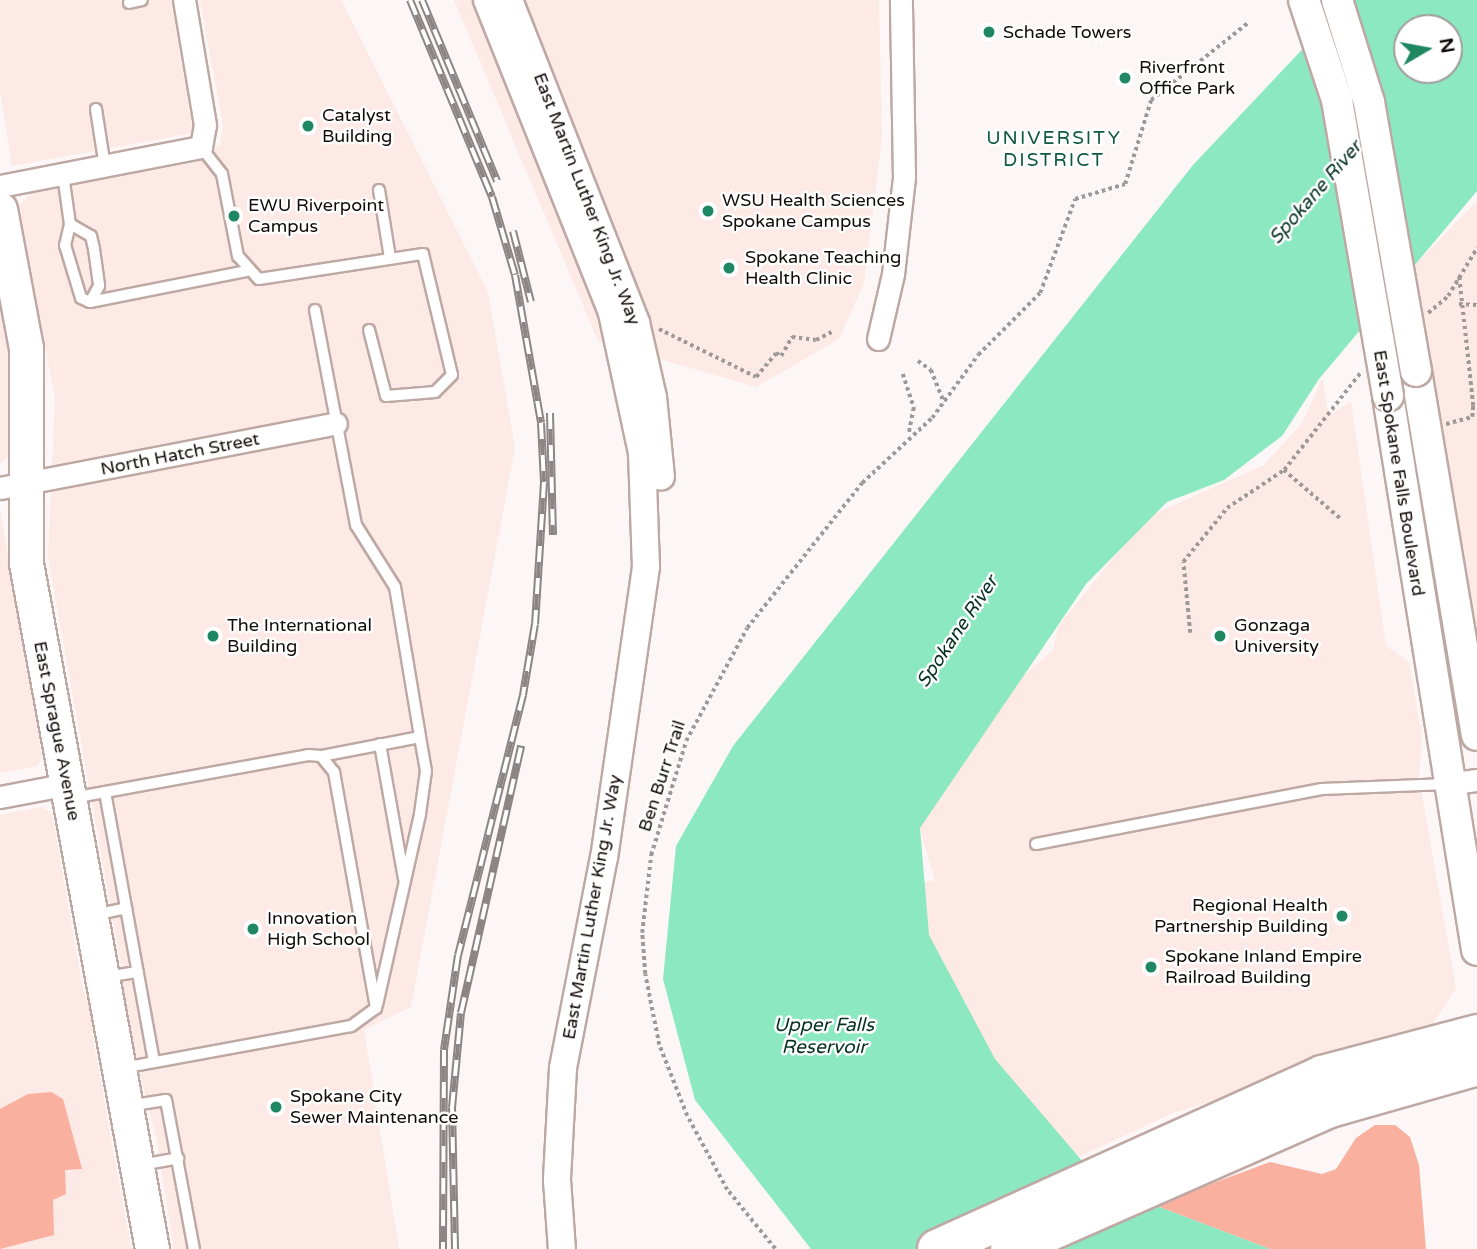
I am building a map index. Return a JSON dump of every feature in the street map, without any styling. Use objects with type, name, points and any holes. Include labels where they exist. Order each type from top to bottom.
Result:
[{"type":"highway","points":[[1010,1249],[1322,1075],[1477,1034]]},
{"type":"highway","points":[[937,1249],[1201,1144],[1360,1096],[1477,1066]]},
{"type":"main road","name":"East Spokane Falls Boulevard","points":[[1304,0],[1336,100],[1388,396],[1448,784],[1477,950]]},
{"type":"main road","name":"East Spokane Falls Boulevard","points":[[1337,0],[1369,102],[1477,735]]},
{"type":"main road","name":"East Sprague Avenue","points":[[0,209],[26,348],[13,486],[152,1249]]},
{"type":"street","points":[[0,186],[201,147],[205,125],[184,0]]},
{"type":"street","name":"East Martin Luther King Jr. Way","points":[[488,0],[623,352],[642,453],[646,567],[604,857],[564,1068],[557,1180],[562,1249]]},
{"type":"street","name":"East Martin Luther King Jr. Way","points":[[509,0],[627,298],[649,375],[661,484],[654,554],[646,567]]},
{"type":"street","points":[[893,0],[901,29]]},
{"type":"street","points":[[878,339],[894,274],[904,177],[901,0]]},
{"type":"street","name":"North Hatch Street","points":[[13,486],[336,424]]},
{"type":"street","points":[[1448,784],[1477,779]]},
{"type":"street","points":[[0,797],[69,791]]},
{"type":"lane","points":[[129,2],[142,0]]},
{"type":"lane","points":[[96,109],[106,167]]},
{"type":"lane","points":[[201,147],[222,174],[246,271]]},
{"type":"lane","points":[[63,175],[71,224],[65,244],[71,281],[90,302]]},
{"type":"lane","points":[[379,190],[390,258]]},
{"type":"lane","points":[[71,224],[91,236],[99,286],[90,302]]},
{"type":"lane","points":[[90,302],[246,271],[275,280],[423,254],[452,375],[435,392],[386,396],[369,330]]},
{"type":"lane","points":[[119,1069],[351,1026],[376,1008],[405,885],[426,771],[395,587],[359,532],[314,310]]},
{"type":"lane","points":[[69,791],[105,792],[420,737]]},
{"type":"lane","points":[[380,744],[405,885]]},
{"type":"lane","points":[[321,756],[334,772],[376,1008]]},
{"type":"lane","points":[[1036,844],[1322,789],[1448,784]]},
{"type":"lane","points":[[105,792],[154,1062]]},
{"type":"lane","points":[[91,915],[126,908]]},
{"type":"lane","points":[[102,978],[138,972]]},
{"type":"lane","points":[[125,1107],[166,1100],[194,1249]]},
{"type":"lane","points":[[137,1165],[178,1158]]},
{"type":"path","name":"Ben Burr Trail","points":[[775,1249],[712,1165],[665,1063],[642,933],[652,855],[667,792],[708,690],[747,628],[909,433],[945,403],[978,355],[1040,293],[1075,199],[1125,184],[1151,100],[1249,23]]},
{"type":"path","points":[[1424,316],[1460,276],[1477,248]]},
{"type":"path","points":[[1441,425],[1472,417],[1473,406],[1459,304],[1460,276]]},
{"type":"path","points":[[1459,304],[1477,304]]},
{"type":"path","points":[[659,329],[756,377],[776,353],[781,356],[792,337],[816,340],[834,331]]},
{"type":"path","points":[[918,361],[931,370],[945,403]]},
{"type":"path","points":[[1190,634],[1182,562],[1227,508],[1284,470],[1364,369]]},
{"type":"path","points":[[903,374],[914,408],[909,433]]},
{"type":"path","points":[[1284,470],[1341,519]]},
{"type":"shaded area","points":[[0,0],[171,0],[193,133],[12,166],[0,90]]},
{"type":"shaded area","points":[[200,0],[341,0],[488,292],[515,448],[411,1007],[364,1030],[399,1249],[174,1249],[156,1136],[121,1000],[124,981],[48,557],[55,398],[18,207],[32,192],[194,163],[220,145],[223,125]]},
{"type":"shaded area","name":"WSU Health Sciences Spokane Campus","points":[[454,0],[879,0],[882,137],[864,284],[839,339],[756,387],[598,341]]},
{"type":"shaded area","points":[[1477,201],[1477,677],[1414,266]]},
{"type":"shaded area","points":[[0,301],[14,383],[11,454],[0,464]]},
{"type":"shaded area","points":[[1322,378],[1329,416],[1351,401],[1386,646],[1409,662],[1422,737],[1419,778],[1456,988],[1426,1034],[1326,1052],[1232,1095],[1173,1113],[917,1232],[751,913],[935,880],[918,823],[1016,682],[1053,650],[1059,625],[1147,517],[1264,465],[1303,422]]},
{"type":"shaded area","points":[[0,508],[42,757],[37,766],[0,773]]},
{"type":"shaded area","points":[[42,807],[52,813],[83,990],[96,1017],[92,1033],[131,1249],[0,1249],[0,815]]},
{"type":"shaded area","points":[[51,1092],[63,1099],[82,1169],[65,1170],[66,1194],[53,1200],[54,1235],[0,1249],[0,1109],[28,1094]]},
{"type":"shaded area","points":[[1375,1125],[1395,1125],[1410,1137],[1419,1165],[1426,1249],[1270,1249],[1154,1205],[1270,1162],[1322,1174],[1336,1169],[1356,1138]]},
{"type":"water","name":"Upper Falls Reservoir","points":[[1349,0],[1477,0],[1477,191],[1319,379],[1282,436],[1224,480],[1167,502],[1086,584],[920,828],[929,935],[995,1059],[1089,1169],[1154,1205],[1270,1249],[811,1249],[695,1100],[663,979],[676,846],[733,746],[1193,165]]},
{"type":"railway","points":[[410,0],[492,197],[515,275],[541,423],[544,482],[535,624],[523,695],[458,955],[444,1050],[443,1249]]},
{"type":"railway","points":[[422,0],[497,181]]},
{"type":"railway","points":[[513,231],[531,302]]},
{"type":"railway","points":[[550,413],[553,535]]},
{"type":"railway","points":[[455,1249],[452,1108],[461,1013],[521,746]]},
{"type":"place","name":"Schade Towers","points":[[989,32]]},
{"type":"place","name":"Riverfront Office Park","points":[[1125,78]]},
{"type":"place","name":"Catalyst Building","points":[[308,126]]},
{"type":"place","name":"WSU Health Sciences Spokane Campus","points":[[708,211]]},
{"type":"place","name":"EWU Riverpoint Campus","points":[[234,216]]},
{"type":"place","name":"Spokane Teaching Health Clinic","points":[[729,268]]},
{"type":"place","name":"The International Building","points":[[213,636]]},
{"type":"place","name":"Gonzaga University","points":[[1220,636]]},
{"type":"place","name":"Regional Health Partnership Building","points":[[1342,916]]},
{"type":"place","name":"Innovation High School","points":[[253,929]]},
{"type":"place","name":"Spokane Inland Empire Railroad Building","points":[[1151,967]]},
{"type":"place","name":"Spokane City Sewer Maintenance","points":[[276,1107]]},
{"type":"district","name":"UNIVERSITY DISTRICT","points":[[1054,150]]},
{"type":"water label","name":"Spokane River","points":[[1316,193]]},
{"type":"water label","name":"Spokane River","points":[[958,632]]}]
